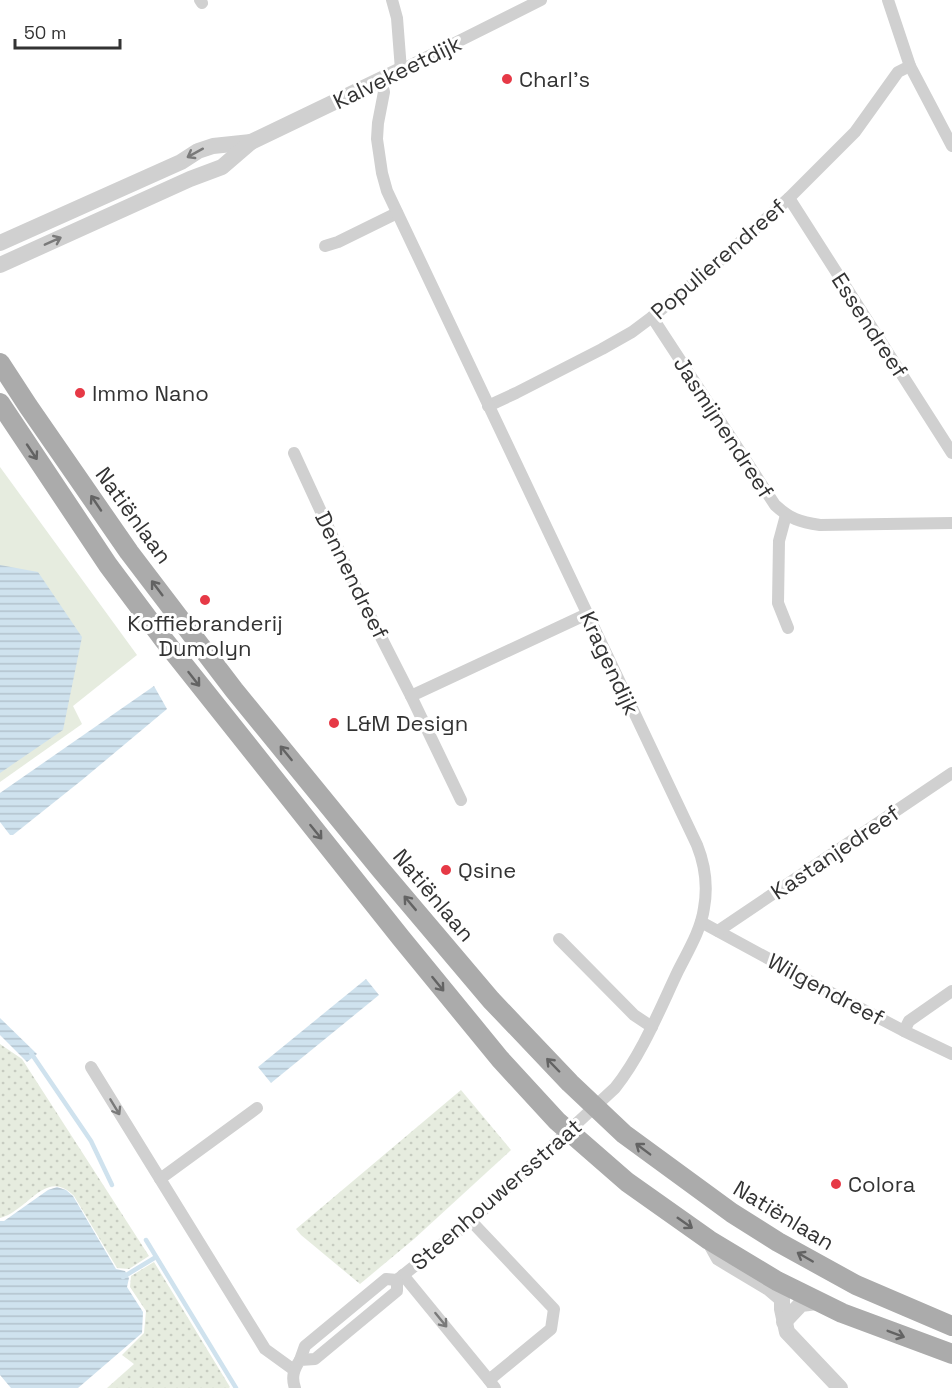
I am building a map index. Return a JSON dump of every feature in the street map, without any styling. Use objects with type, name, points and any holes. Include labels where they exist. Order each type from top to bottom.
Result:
[{"type":"main road","name":"Natiënlaan","points":[[0,363],[129,552],[234,690],[491,1000],[594,1107],[624,1134],[683,1178],[778,1242],[856,1285],[952,1326]]},
{"type":"main road","points":[[0,403],[108,565],[204,692],[500,1059],[557,1121],[627,1182],[709,1239],[777,1281],[842,1313],[952,1354]]},
{"type":"street","points":[[392,0],[397,18],[401,70]]},
{"type":"street","name":"Kalvekeetdijk","points":[[0,265],[190,179],[222,167],[251,142],[541,0]]},
{"type":"street","points":[[888,0],[910,66],[952,146]]},
{"type":"street","name":"Populierendreef","points":[[488,405],[602,349],[632,332],[652,317],[715,265],[789,198],[855,132],[898,72],[910,66]]},
{"type":"street","name":"Kragendijk","points":[[381,80],[384,92],[377,139],[387,191],[703,860],[706,892],[701,922],[652,1027],[627,1073],[608,1096],[594,1107]]},
{"type":"street","name":"Kalvekeetdijk","points":[[0,243],[180,162],[203,149],[251,142]]},
{"type":"street","name":"Essendreef","points":[[789,198],[952,453]]},
{"type":"street","points":[[325,246],[397,213]]},
{"type":"street","name":"Jasmijnendreef","points":[[652,317],[775,505],[786,515],[802,523],[820,525],[952,523]]},
{"type":"street","name":"Dennendreef","points":[[294,453],[358,592],[461,800]]},
{"type":"street","points":[[786,515],[779,541],[778,603],[788,628]]},
{"type":"street","points":[[411,696],[587,614]]},
{"type":"street","name":"Kastanjedreef","points":[[718,931],[952,773]]},
{"type":"street","name":"Wilgendreef","points":[[701,922],[904,1031],[952,1054]]},
{"type":"street","points":[[559,939],[634,1015],[652,1027]]},
{"type":"street","points":[[904,1031],[909,1021],[952,991]]},
{"type":"street","points":[[91,1067],[265,1349],[297,1365],[293,1382],[295,1388]]},
{"type":"street","name":"Steenhouwersstraat","points":[[297,1365],[315,1359],[397,1291],[400,1277],[471,1221],[594,1107]]},
{"type":"street","points":[[160,1179],[257,1108]]},
{"type":"street","points":[[400,1277],[492,1384],[552,1329],[554,1309],[471,1221]]},
{"type":"street","points":[[709,1239],[720,1258],[769,1288],[782,1299],[788,1317],[787,1332],[840,1388]]},
{"type":"street","points":[[788,1317],[801,1304],[817,1302]]},
{"type":"shaded area","points":[[0,467],[137,655],[73,706],[82,724],[0,782]]},
{"type":"shaded area","points":[[0,1044],[22,1059],[149,1256],[129,1269],[117,1268],[74,1196],[64,1188],[55,1186],[46,1188],[10,1214],[0,1218]]},
{"type":"shaded area","points":[[461,1090],[511,1150],[414,1239],[360,1284],[296,1229]]},
{"type":"shaded area","points":[[154,1262],[229,1388],[107,1388],[134,1364],[122,1355],[144,1333],[146,1311],[130,1287],[131,1276]]},
{"type":"water","points":[[0,565],[38,572],[82,637],[63,730],[0,773]]},
{"type":"water","points":[[154,686],[167,709],[82,780],[13,835],[10,835],[0,822],[0,793]]},
{"type":"water","points":[[366,979],[379,995],[271,1083],[258,1067]]},
{"type":"water","points":[[0,1018],[37,1054],[27,1062],[0,1035]]},
{"type":"water","points":[[57,1187],[73,1196],[116,1269],[125,1271],[129,1278],[127,1287],[143,1312],[142,1333],[78,1388],[11,1388],[0,1375],[0,1221],[4,1221],[48,1190]]},
{"type":"waterway","points":[[31,1053],[91,1141],[112,1185]]},
{"type":"waterway","points":[[146,1240],[236,1388]]},
{"type":"waterway","points":[[123,1277],[156,1257]]},
{"type":"place","name":"Charl's","points":[[507,79]]},
{"type":"place","name":"Immo Nano","points":[[80,393]]},
{"type":"place","name":"Koffiebranderij Dumolyn","points":[[205,600]]},
{"type":"place","name":"L&M Design","points":[[334,723]]},
{"type":"place","name":"Qsine","points":[[446,870]]},
{"type":"place","name":"Colora","points":[[836,1184]]}]
